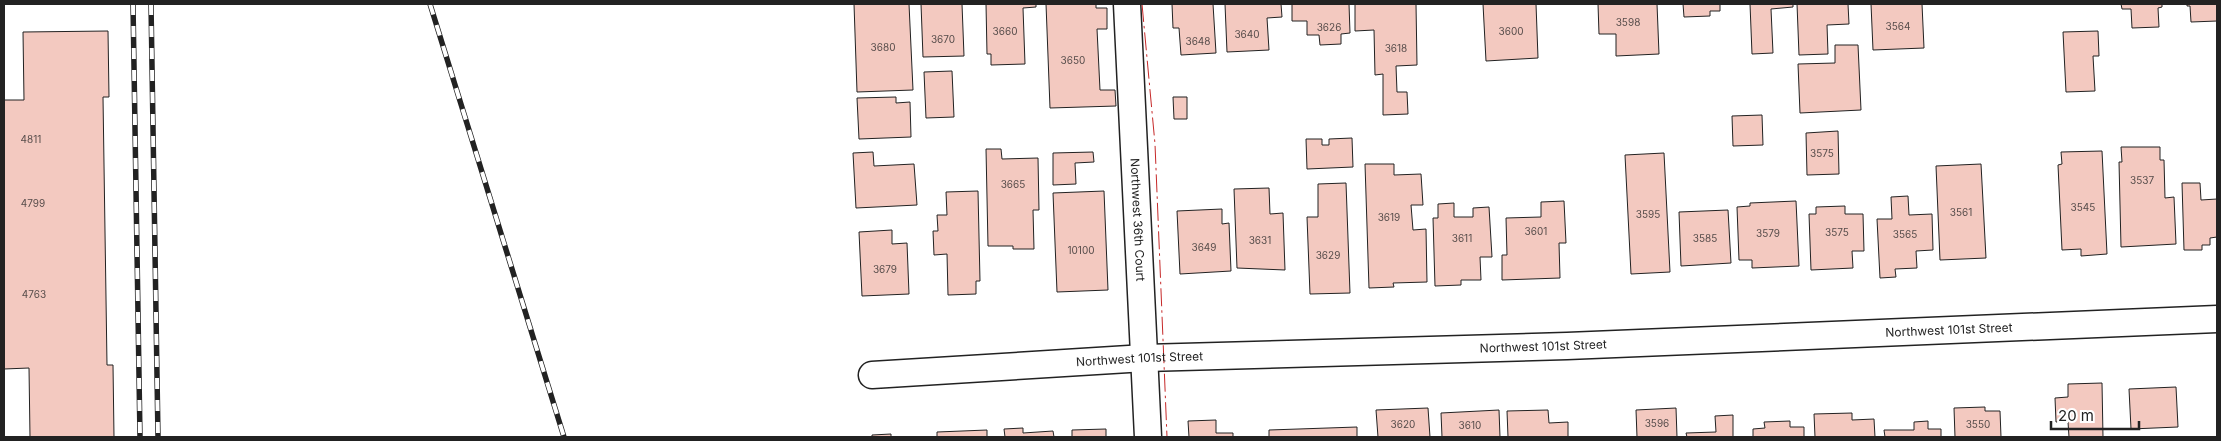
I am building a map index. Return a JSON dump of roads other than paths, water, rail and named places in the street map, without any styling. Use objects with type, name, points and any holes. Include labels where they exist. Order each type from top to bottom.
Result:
[{"type":"street","name":"Northwest 36th Court","points":[[1127,4],[1148,437]]},
{"type":"street","name":"Northwest 101st Street","points":[[872,375],[1144,358],[1568,346],[2217,319]]},
{"type":"railway","points":[[133,4],[140,437]]},
{"type":"railway","points":[[151,4],[158,437]]},
{"type":"railway","points":[[430,4],[564,437]]}]
